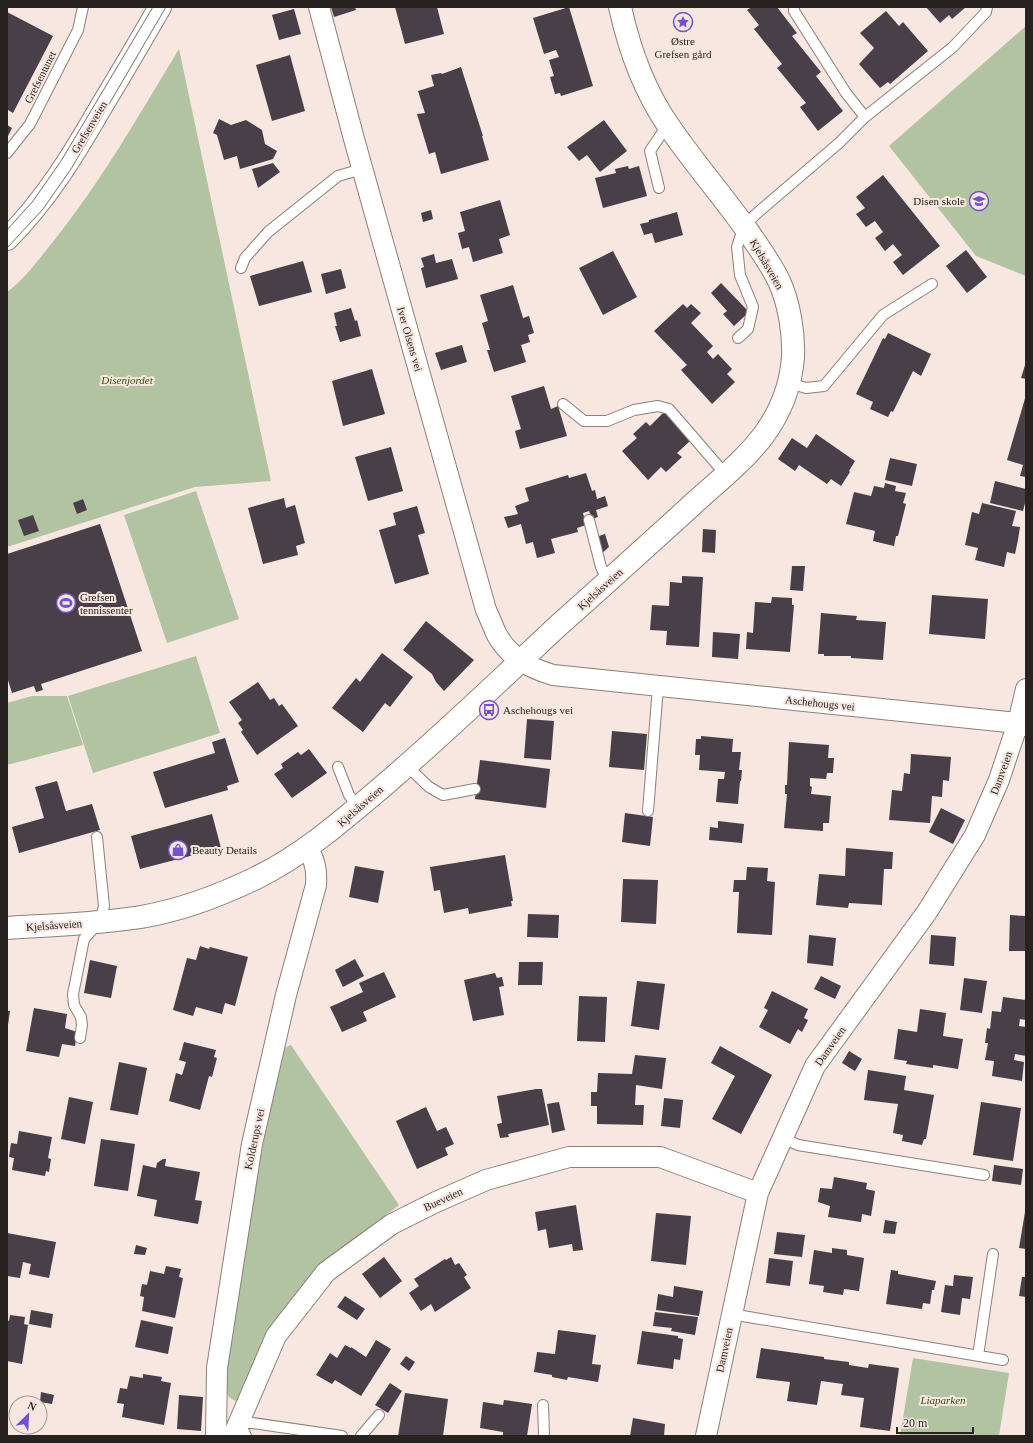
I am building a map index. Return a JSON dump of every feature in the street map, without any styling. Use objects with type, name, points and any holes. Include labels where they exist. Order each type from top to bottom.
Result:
[{"type":"street","name":"Grefsenveien","points":[[7,239],[46,194],[66,166],[160,7]]},
{"type":"street","name":"Iver Olsens vei","points":[[319,7],[362,169],[486,610],[497,635],[508,650],[521,661]]},
{"type":"street","name":"Kjelsåsveien","points":[[7,928],[141,917],[166,912],[211,898],[259,877],[308,848],[407,766],[726,475],[753,448],[772,423],[789,383],[793,358],[793,342],[786,300],[779,281],[744,226],[668,124],[653,101],[624,28],[620,7]]},
{"type":"street","name":"Aschehougs vei","points":[[521,661],[535,670],[553,675],[1022,724]]},
{"type":"street","name":"Damveien","points":[[706,1436],[758,1193],[815,1066],[927,912],[975,835],[1000,780],[1022,724],[1026,688]]},
{"type":"street","name":"Kolderups vei","points":[[216,1436],[217,1368],[252,1144],[286,996],[316,885],[317,874],[315,863],[308,848]]},
{"type":"street","name":"Bueveien","points":[[240,1431],[276,1336],[326,1272],[392,1224],[472,1186],[486,1180],[569,1157],[660,1157],[758,1193]]},
{"type":"lane","name":"Grefsentunet","points":[[7,153],[30,124],[78,30],[83,7]]},
{"type":"lane","points":[[794,7],[794,11],[846,93],[865,117]]},
{"type":"lane","points":[[738,338],[748,329],[753,307],[740,275],[737,247],[744,226],[839,143],[865,117],[953,47],[986,12],[988,7]]},
{"type":"lane","points":[[659,188],[650,151],[668,124]]},
{"type":"lane","points":[[241,268],[245,258],[268,232],[338,176],[362,169]]},
{"type":"lane","points":[[789,383],[806,388],[824,386],[883,315],[932,284]]},
{"type":"lane","points":[[563,404],[584,421],[607,421],[634,410],[658,406],[669,409],[726,475]]},
{"type":"lane","points":[[589,520],[608,582]]},
{"type":"lane","points":[[648,811],[658,687]]},
{"type":"lane","points":[[407,766],[429,788],[443,795],[475,789]]},
{"type":"lane","points":[[338,767],[349,795],[358,808]]},
{"type":"lane","points":[[80,1038],[82,1025],[81,1017],[74,1005],[73,994],[84,939],[100,921],[104,906],[97,837]]},
{"type":"lane","points":[[783,1138],[798,1145],[984,1175]]},
{"type":"lane","points":[[978,1356],[993,1254]]},
{"type":"lane","points":[[731,1314],[1003,1360]]},
{"type":"lane","points":[[542,1405],[544,1436]]},
{"type":"lane","points":[[361,1436],[379,1415]]},
{"type":"lane","points":[[240,1431],[342,1436]]},
{"type":"green space","name":"Disen skole","points":[[1026,26],[1026,276],[976,256],[889,146]]},
{"type":"green space","name":"Disenjordet","points":[[179,49],[271,481],[195,487],[7,547],[7,292],[14,287],[31,269],[87,196],[119,148]]},
{"type":"green space","points":[[196,491],[239,619],[167,643],[124,515]]},
{"type":"green space","points":[[196,656],[220,733],[93,773],[68,696]]},
{"type":"green space","points":[[32,696],[67,696],[83,745],[7,765],[7,703]]},
{"type":"green space","points":[[291,1045],[399,1205],[327,1261],[239,1400],[235,1401],[229,1397],[226,1392],[229,1353],[254,1190],[282,1049]]},
{"type":"green space","name":"Liaparken","points":[[913,1358],[1009,1373],[999,1436],[900,1436]]},
{"type":"building","points":[[331,7],[355,7],[356,10],[334,17]]},
{"type":"building","points":[[395,7],[437,7],[444,34],[405,44]]},
{"type":"building","points":[[569,7],[593,86],[561,96],[560,93],[555,94],[550,77],[554,76],[549,60],[559,57],[556,50],[544,54],[533,18]]},
{"type":"building","points":[[752,7],[777,7],[797,33],[792,36],[821,72],[816,76],[843,111],[818,131],[800,107],[806,103],[777,68],[782,64],[754,29],[759,25],[747,10]]},
{"type":"building","points":[[926,7],[966,7],[952,19],[949,15],[940,23]]},
{"type":"building","points":[[294,9],[301,34],[279,40],[272,15]]},
{"type":"building","points":[[886,11],[899,26],[903,22],[928,51],[890,84],[888,82],[880,88],[859,64],[874,48],[860,33]]},
{"type":"building","points":[[7,12],[53,36],[13,113],[8,110],[7,113]]},
{"type":"building","points":[[290,55],[305,111],[272,121],[256,65]]},
{"type":"building","points":[[461,67],[489,160],[441,174],[435,152],[429,154],[417,114],[425,113],[418,91],[434,86],[431,75],[442,74]]},
{"type":"building","points":[[219,119],[231,125],[246,120],[262,130],[265,144],[277,151],[273,159],[240,169],[237,156],[224,160],[217,135],[213,133]]},
{"type":"building","points":[[604,120],[627,151],[600,172],[587,155],[579,161],[567,147]]},
{"type":"building","points":[[7,125],[12,128],[7,138]]},
{"type":"building","points":[[273,163],[280,172],[258,188],[252,169]]},
{"type":"building","points":[[628,166],[629,169],[639,166],[647,196],[603,208],[595,178],[616,173],[615,169]]},
{"type":"building","points":[[883,175],[940,246],[903,275],[893,262],[902,255],[893,244],[885,251],[875,238],[883,232],[875,221],[866,227],[856,214],[865,208],[856,197]]},
{"type":"building","points":[[500,200],[510,235],[499,239],[503,253],[473,262],[469,247],[462,249],[458,233],[465,231],[460,212]]},
{"type":"building","points":[[431,210],[433,219],[423,222],[421,213]]},
{"type":"building","points":[[677,212],[683,235],[655,243],[652,233],[644,235],[640,224]]},
{"type":"building","points":[[966,250],[987,277],[967,293],[946,266]]},
{"type":"building","points":[[613,251],[637,297],[603,315],[579,268]]},
{"type":"building","points":[[434,254],[436,263],[452,259],[458,279],[426,288],[421,268],[424,267],[421,258]]},
{"type":"building","points":[[303,261],[312,292],[259,306],[250,276]]},
{"type":"building","points":[[341,269],[346,288],[326,294],[321,274]]},
{"type":"building","points":[[721,283],[749,312],[734,326],[723,314],[727,311],[711,293]]},
{"type":"building","points":[[513,285],[523,318],[529,316],[534,333],[528,335],[530,342],[521,345],[526,362],[494,372],[487,350],[490,350],[482,323],[488,321],[480,295]]},
{"type":"building","points":[[683,304],[687,308],[691,304],[701,313],[691,323],[713,346],[707,352],[713,359],[718,354],[732,369],[727,374],[735,382],[712,404],[681,370],[687,365],[654,331]]},
{"type":"building","points":[[351,308],[355,321],[357,320],[361,336],[340,342],[335,326],[337,326],[334,313]]},
{"type":"building","points":[[888,333],[931,354],[921,376],[913,371],[893,412],[891,411],[888,417],[870,409],[873,402],[856,394],[883,338],[885,339]]},
{"type":"building","points":[[462,345],[467,362],[441,370],[435,353]]},
{"type":"building","points":[[1026,362],[1026,379],[1021,378]]},
{"type":"building","points":[[372,369],[385,414],[343,426],[332,381]]},
{"type":"building","points":[[544,386],[551,409],[558,406],[567,436],[520,449],[515,431],[521,429],[511,396]]},
{"type":"building","points":[[1026,395],[1026,477],[1020,476],[1023,465],[1007,460]]},
{"type":"building","points":[[664,412],[690,441],[677,453],[682,457],[666,472],[661,467],[648,480],[622,451],[637,438],[633,434],[646,422],[650,426]]},
{"type":"building","points":[[816,434],[855,461],[841,486],[831,479],[827,484],[799,465],[795,471],[778,459],[792,438],[807,448]]},
{"type":"building","points":[[391,447],[403,491],[368,501],[355,457]]},
{"type":"building","points":[[890,458],[917,464],[912,486],[885,480]]},
{"type":"building","points":[[586,473],[592,491],[595,490],[597,499],[605,496],[608,506],[596,510],[598,517],[592,519],[589,511],[583,513],[586,525],[577,528],[578,532],[551,539],[555,553],[537,558],[533,542],[526,544],[521,524],[508,528],[504,517],[518,514],[515,506],[529,501],[525,488],[568,475],[569,478]]},
{"type":"building","points":[[995,481],[1026,489],[1026,499],[1023,511],[990,503]]},
{"type":"building","points":[[885,483],[896,486],[895,491],[906,493],[903,503],[906,504],[894,546],[873,541],[875,531],[846,524],[854,492],[871,496],[874,486],[884,488]]},
{"type":"building","points":[[284,498],[286,508],[295,505],[305,543],[296,546],[298,555],[263,564],[248,508]]},
{"type":"building","points":[[83,499],[87,510],[77,514],[73,503]]},
{"type":"building","points":[[982,503],[1016,511],[1012,526],[1020,527],[1015,554],[1007,552],[1004,567],[975,560],[978,548],[965,545],[972,512],[979,514]]},
{"type":"building","points":[[417,506],[425,533],[418,535],[429,574],[395,584],[379,530],[396,525],[393,513]]},
{"type":"building","points":[[33,515],[39,531],[24,536],[18,520]]},
{"type":"building","name":"Grefsen tennissenter","points":[[100,524],[142,651],[41,684],[43,690],[36,692],[34,686],[12,693],[7,677],[7,554]]},
{"type":"building","points":[[703,529],[716,530],[715,553],[702,552]]},
{"type":"building","points":[[605,534],[609,547],[601,554],[596,537]]},
{"type":"building","points":[[792,566],[805,566],[803,591],[790,590]]},
{"type":"building","points":[[682,576],[703,577],[699,647],[666,645],[667,631],[650,630],[652,605],[669,606],[670,582],[682,583]]},
{"type":"building","points":[[932,595],[988,599],[985,639],[929,634]]},
{"type":"building","points":[[772,597],[792,598],[792,605],[794,605],[790,652],[746,649],[747,632],[753,633],[755,602],[771,603]]},
{"type":"building","points":[[821,613],[857,616],[856,620],[886,622],[883,660],[851,658],[851,656],[824,656],[824,654],[818,654]]},
{"type":"building","points":[[426,621],[474,660],[444,691],[436,682],[432,674],[403,650]]},
{"type":"building","points":[[713,632],[740,634],[738,659],[712,657]]},
{"type":"building","points":[[382,653],[413,677],[390,707],[385,703],[363,732],[332,708],[356,678],[360,682]]},
{"type":"building","points":[[258,682],[270,700],[274,698],[279,706],[282,704],[298,726],[257,755],[241,732],[243,730],[238,723],[242,720],[229,702]]},
{"type":"building","points":[[527,719],[554,721],[551,760],[524,758]]},
{"type":"building","points":[[612,731],[647,734],[644,770],[609,767]]},
{"type":"building","points":[[701,736],[733,739],[732,752],[741,752],[739,770],[742,770],[738,804],[716,802],[718,779],[724,779],[725,772],[699,770],[700,755],[695,755],[696,739],[701,739]]},
{"type":"building","points":[[225,738],[239,782],[227,786],[228,790],[165,808],[153,772],[215,753],[212,742]]},
{"type":"building","points":[[789,742],[829,745],[828,758],[834,758],[833,773],[827,773],[826,779],[810,778],[810,786],[812,787],[811,794],[831,796],[829,823],[823,823],[823,831],[784,828],[787,794],[785,794],[785,785],[787,785]]},
{"type":"building","points":[[309,749],[327,773],[292,798],[274,774],[283,768],[281,764],[298,752],[301,755]]},
{"type":"building","points":[[911,754],[951,757],[949,781],[943,780],[942,797],[932,796],[930,823],[889,820],[892,790],[902,791],[904,773],[910,774]]},
{"type":"building","points":[[480,760],[550,769],[546,808],[475,799]]},
{"type":"building","points":[[57,781],[66,811],[92,804],[100,830],[19,853],[12,827],[44,818],[35,787]]},
{"type":"building","points":[[941,808],[965,820],[953,844],[929,832]]},
{"type":"building","points":[[625,813],[653,817],[650,846],[622,842]]},
{"type":"building","points":[[212,814],[221,848],[140,869],[131,836]]},
{"type":"building","points":[[718,821],[744,824],[742,843],[709,840],[710,827],[718,828]]},
{"type":"building","points":[[846,848],[893,852],[892,869],[884,869],[882,905],[849,903],[848,908],[816,905],[819,874],[845,876]]},
{"type":"building","points":[[505,855],[513,901],[511,901],[512,906],[469,914],[468,908],[444,913],[440,890],[434,891],[430,867]]},
{"type":"building","points":[[355,866],[384,871],[378,903],[349,897]]},
{"type":"building","points":[[747,867],[768,868],[767,881],[775,882],[772,935],[737,933],[739,892],[733,892],[734,880],[746,880]]},
{"type":"building","points":[[623,879],[658,880],[656,924],[621,922]]},
{"type":"building","points":[[528,914],[559,915],[558,938],[527,937]]},
{"type":"building","points":[[1010,915],[1026,916],[1026,951],[1009,951]]},
{"type":"building","points":[[809,935],[836,938],[833,966],[807,963]]},
{"type":"building","points":[[931,935],[956,937],[954,966],[929,964]]},
{"type":"building","points":[[200,946],[209,949],[210,947],[248,957],[235,1006],[225,1003],[222,1014],[196,1007],[193,1016],[173,1010],[187,958],[196,960]]},
{"type":"building","points":[[355,959],[364,976],[343,987],[335,970]]},
{"type":"building","points":[[90,960],[117,966],[111,998],[84,993]]},
{"type":"building","points":[[519,962],[543,962],[542,985],[518,985]]},
{"type":"building","points":[[384,972],[396,997],[363,1012],[367,1021],[342,1032],[330,1007],[363,992],[359,983]]},
{"type":"building","points":[[495,973],[497,978],[502,977],[504,986],[499,987],[504,1015],[473,1021],[464,980]]},
{"type":"building","points":[[821,976],[841,986],[835,999],[814,989]]},
{"type":"building","points":[[964,978],[987,981],[982,1013],[960,1010]]},
{"type":"building","points":[[637,981],[665,984],[659,1030],[631,1026]]},
{"type":"building","points":[[772,991],[808,1009],[804,1018],[808,1020],[802,1032],[798,1029],[790,1044],[759,1027],[768,1010],[764,1008]]},
{"type":"building","points":[[579,996],[607,997],[605,1042],[577,1041]]},
{"type":"building","points":[[1003,997],[1026,1000],[1026,1020],[1020,1019],[1019,1026],[1026,1027],[1026,1056],[1015,1054],[1014,1060],[1024,1062],[1022,1081],[992,1076],[994,1061],[985,1060],[988,1043],[985,1043],[987,1028],[990,1029],[992,1011],[1001,1012]]},
{"type":"building","points":[[34,1008],[67,1014],[65,1028],[77,1032],[75,1046],[62,1044],[59,1057],[26,1051]]},
{"type":"building","points":[[920,1009],[946,1013],[943,1036],[963,1039],[958,1069],[933,1065],[933,1068],[906,1064],[907,1061],[894,1059],[898,1029],[917,1032]]},
{"type":"building","points":[[7,1011],[10,1011],[8,1025],[7,1025]]},
{"type":"building","points":[[184,1042],[216,1050],[214,1057],[217,1058],[212,1077],[209,1076],[200,1110],[169,1101],[176,1073],[182,1075],[186,1062],[179,1060]]},
{"type":"building","points":[[720,1046],[772,1075],[741,1134],[712,1119],[735,1076],[711,1063]]},
{"type":"building","points":[[849,1051],[862,1059],[855,1071],[842,1063]]},
{"type":"building","points":[[635,1055],[666,1058],[662,1089],[636,1085],[635,1105],[644,1105],[643,1125],[597,1124],[597,1106],[591,1106],[591,1092],[597,1092],[598,1073],[632,1074]]},
{"type":"building","points":[[119,1062],[147,1068],[138,1115],[110,1110]]},
{"type":"building","points":[[868,1070],[906,1076],[904,1090],[934,1095],[926,1139],[924,1139],[922,1145],[902,1141],[903,1135],[893,1133],[898,1104],[864,1100]]},
{"type":"building","points":[[542,1089],[549,1125],[508,1134],[509,1137],[500,1138],[497,1124],[502,1123],[497,1096]]},
{"type":"building","points":[[69,1097],[93,1102],[85,1144],[61,1139]]},
{"type":"building","points":[[664,1098],[683,1100],[680,1128],[661,1126]]},
{"type":"building","points":[[559,1102],[565,1130],[552,1133],[547,1104]]},
{"type":"building","points":[[981,1102],[1021,1108],[1013,1161],[973,1155]]},
{"type":"building","points":[[426,1107],[437,1131],[446,1127],[454,1144],[445,1148],[448,1155],[417,1169],[396,1121]]},
{"type":"building","points":[[19,1131],[52,1137],[48,1158],[51,1159],[49,1172],[46,1171],[45,1176],[12,1170],[14,1158],[9,1157],[11,1143],[17,1144]]},
{"type":"building","points":[[101,1139],[135,1144],[128,1191],[94,1186]]},
{"type":"building","points":[[163,1159],[166,1159],[165,1166],[200,1172],[195,1200],[202,1201],[198,1224],[154,1216],[157,1200],[137,1196],[143,1165],[156,1168],[157,1163]]},
{"type":"building","points":[[994,1165],[1023,1169],[1021,1185],[992,1181]]},
{"type":"building","points":[[834,1177],[867,1183],[866,1189],[875,1191],[871,1216],[862,1214],[861,1222],[828,1217],[830,1206],[818,1202],[820,1188],[832,1189]]},
{"type":"building","points":[[576,1205],[583,1250],[573,1251],[572,1244],[549,1248],[546,1229],[538,1231],[535,1212]]},
{"type":"building","points":[[1026,1212],[1026,1249],[1019,1248]]},
{"type":"building","points":[[656,1213],[691,1216],[686,1265],[651,1261]]},
{"type":"building","points":[[885,1220],[897,1222],[895,1234],[883,1233]]},
{"type":"building","points":[[777,1232],[805,1235],[802,1257],[774,1254]]},
{"type":"building","points":[[7,1233],[56,1242],[49,1278],[29,1274],[31,1264],[23,1262],[20,1278],[7,1276]]},
{"type":"building","points":[[136,1245],[147,1248],[145,1255],[134,1254]]},
{"type":"building","points":[[832,1248],[847,1250],[847,1255],[864,1258],[859,1291],[844,1289],[843,1295],[823,1292],[824,1286],[809,1284],[814,1250],[832,1253]]},
{"type":"building","points":[[384,1257],[402,1281],[380,1298],[362,1274]]},
{"type":"building","points":[[451,1257],[455,1265],[459,1263],[467,1275],[464,1277],[471,1288],[435,1312],[431,1304],[421,1311],[409,1293],[419,1286],[414,1279],[445,1259],[446,1260]]},
{"type":"building","points":[[769,1258],[793,1261],[790,1286],[766,1283]]},
{"type":"building","points":[[166,1266],[181,1269],[179,1277],[183,1278],[175,1318],[142,1311],[144,1297],[140,1296],[142,1284],[147,1285],[150,1271],[164,1274]]},
{"type":"building","points":[[891,1270],[898,1271],[898,1274],[936,1281],[934,1290],[932,1290],[930,1304],[923,1303],[922,1309],[886,1304]]},
{"type":"building","points":[[954,1275],[973,1277],[970,1299],[962,1298],[960,1315],[941,1312],[945,1285],[953,1286]]},
{"type":"building","points":[[1022,1277],[1026,1277],[1026,1297],[1019,1296]]},
{"type":"building","points":[[674,1286],[703,1291],[699,1316],[656,1310],[658,1294],[673,1297]]},
{"type":"building","points":[[345,1296],[365,1309],[357,1320],[337,1307]]},
{"type":"building","points":[[31,1310],[53,1314],[51,1328],[29,1324]]},
{"type":"building","points":[[655,1312],[698,1317],[695,1335],[671,1331],[672,1328],[653,1326]]},
{"type":"building","points":[[10,1315],[25,1317],[24,1324],[28,1325],[22,1364],[7,1361],[7,1320],[9,1321]]},
{"type":"building","points":[[141,1320],[173,1327],[168,1354],[135,1347]]},
{"type":"building","points":[[558,1330],[596,1335],[592,1364],[601,1365],[598,1382],[568,1377],[567,1380],[552,1377],[552,1375],[534,1372],[537,1352],[555,1354]]},
{"type":"building","points":[[642,1331],[678,1336],[678,1338],[683,1339],[680,1360],[674,1359],[673,1369],[637,1364]]},
{"type":"building","points":[[376,1340],[391,1349],[361,1396],[335,1380],[332,1384],[316,1375],[330,1353],[337,1358],[345,1345],[351,1347],[366,1357]]},
{"type":"building","points":[[761,1348],[824,1357],[824,1359],[849,1362],[849,1365],[868,1368],[869,1364],[899,1368],[890,1431],[860,1427],[864,1398],[841,1395],[843,1384],[821,1381],[817,1405],[787,1401],[790,1382],[756,1378]]},
{"type":"building","points":[[406,1356],[415,1362],[409,1371],[400,1364]]},
{"type":"building","points":[[143,1374],[162,1377],[161,1381],[171,1383],[164,1425],[122,1417],[124,1404],[117,1403],[120,1388],[127,1389],[130,1376],[143,1378]]},
{"type":"building","points":[[390,1383],[402,1391],[388,1413],[375,1405]]},
{"type":"building","points":[[41,1392],[54,1395],[52,1404],[48,1403],[48,1395],[41,1395]]},
{"type":"building","points":[[405,1393],[448,1399],[443,1436],[398,1436]]},
{"type":"building","points":[[179,1395],[203,1397],[201,1431],[177,1429]]},
{"type":"building","points":[[504,1400],[532,1404],[527,1436],[503,1436],[503,1432],[480,1428],[483,1402],[503,1405]]},
{"type":"building","points":[[633,1418],[665,1424],[664,1436],[630,1436]]},
{"type":"tram line","points":[[7,230],[33,201],[61,161],[153,7]]},
{"type":"tram line","points":[[7,248],[43,209],[71,169],[166,7]]},
{"type":"place","name":"Østre Grefsen gård","points":[[683,22]]},
{"type":"place","name":"Disen skole","points":[[979,201]]},
{"type":"place","name":"Grefsen tennissenter","points":[[66,603]]},
{"type":"place","name":"Aschehougs vei","points":[[489,710]]},
{"type":"place","name":"Beauty Details","points":[[178,850]]}]
